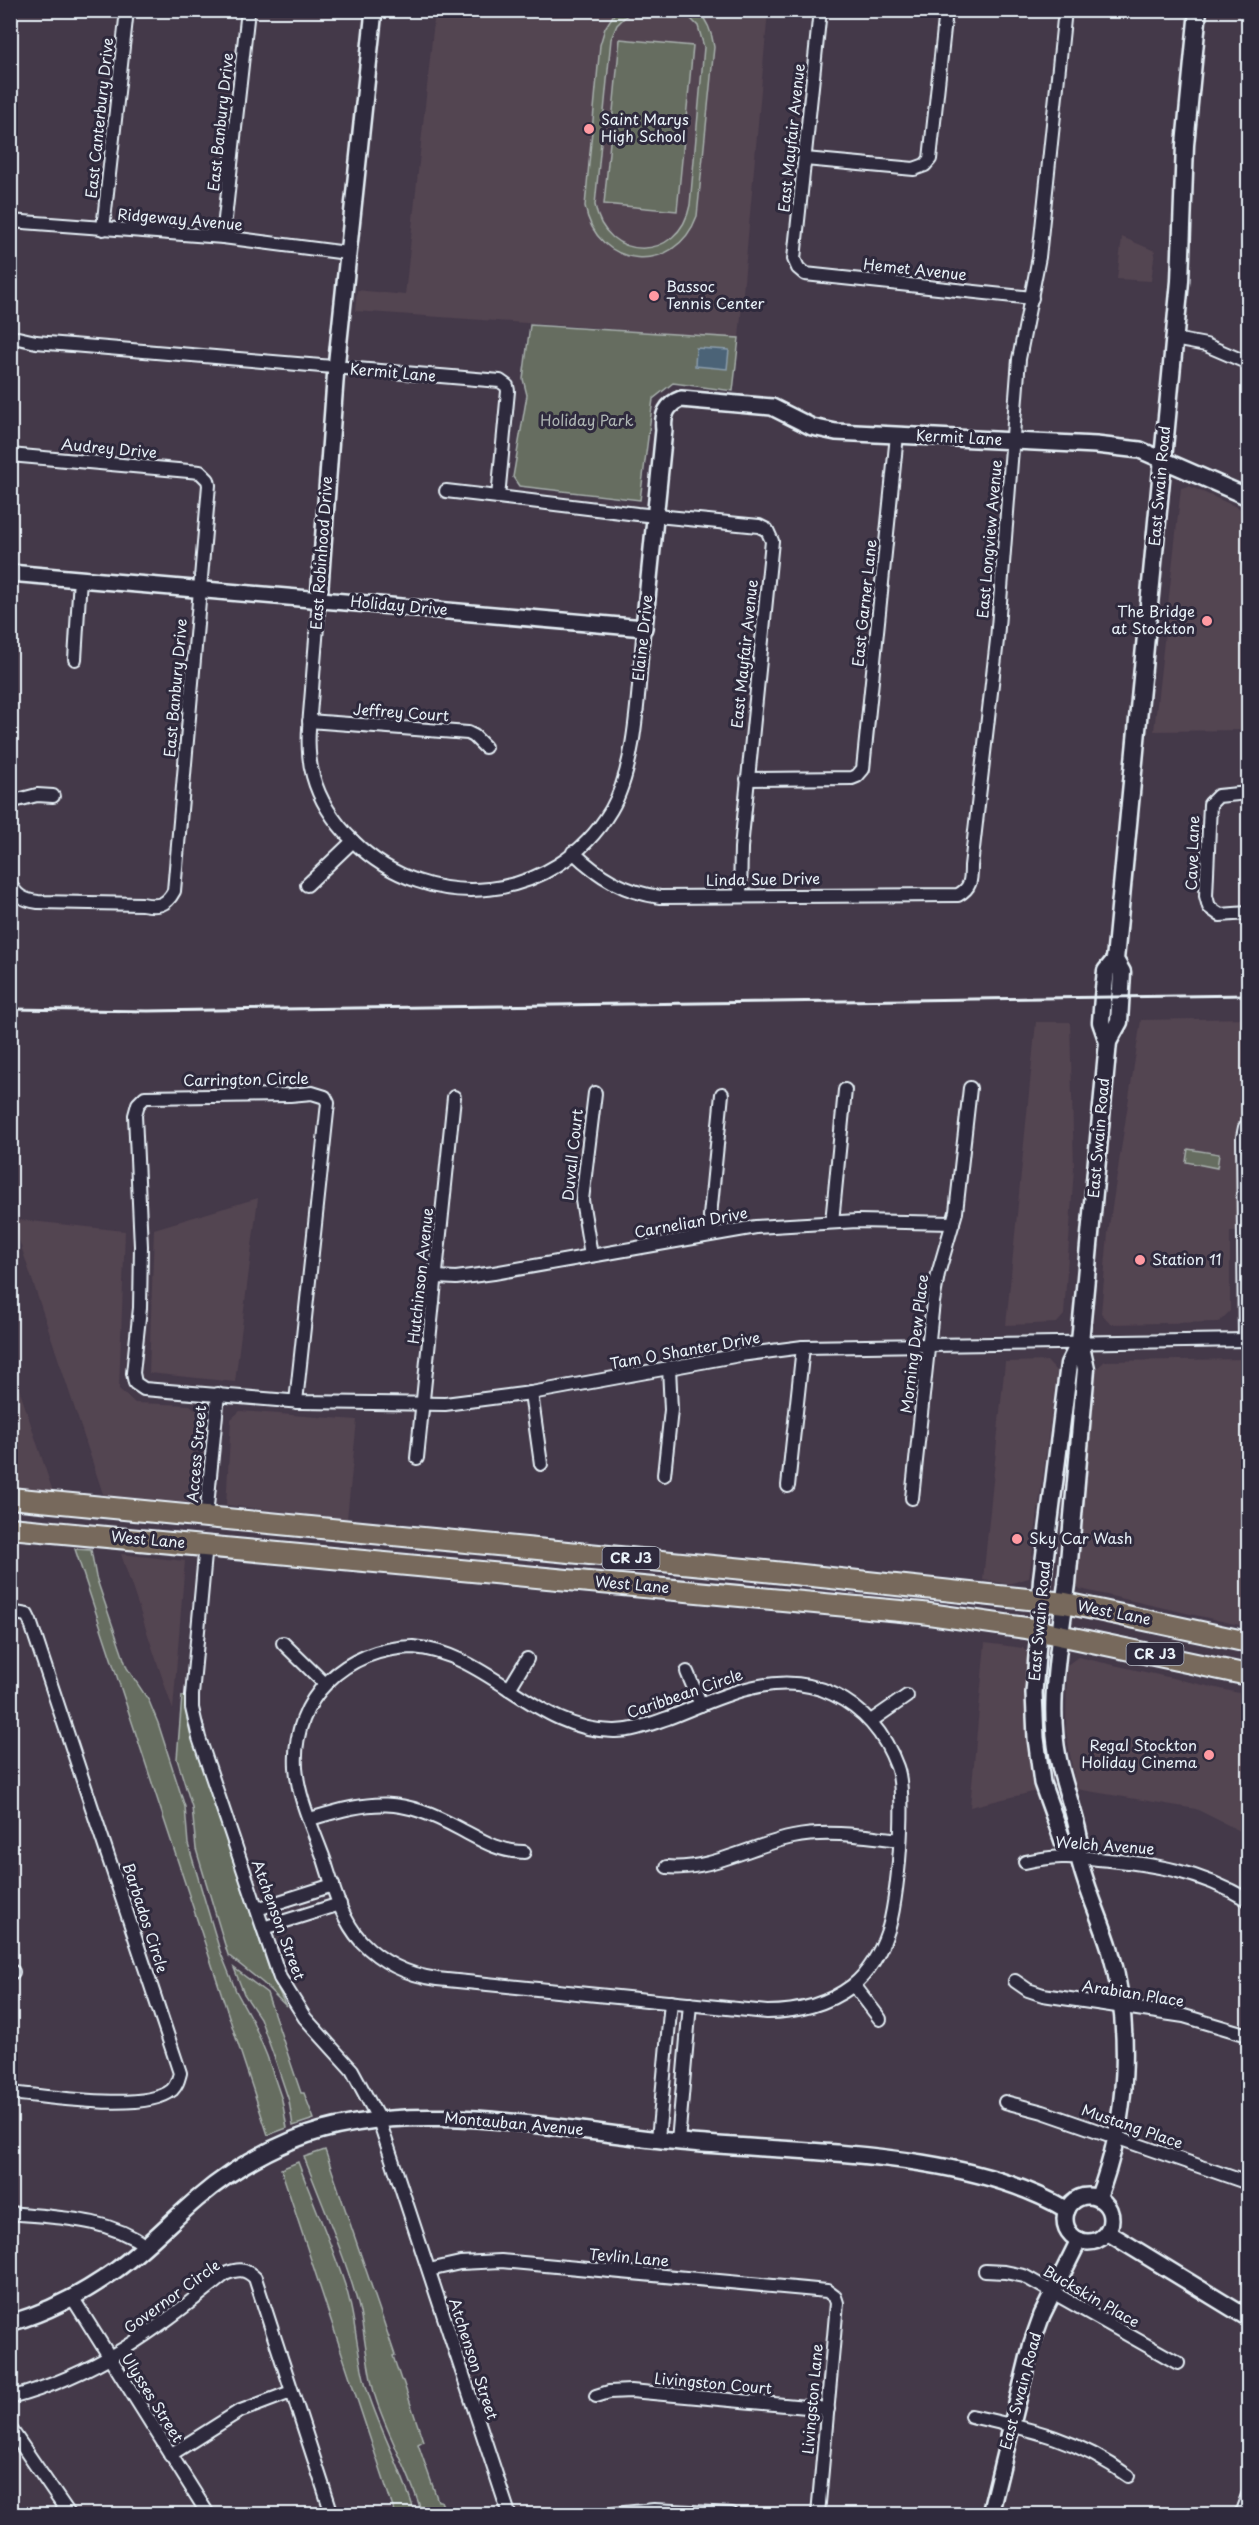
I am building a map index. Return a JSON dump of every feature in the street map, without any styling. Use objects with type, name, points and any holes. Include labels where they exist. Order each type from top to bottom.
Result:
[{"type":"main road","name":"East Swain Road","points":[[1060,1635],[1065,1603],[1086,1370],[1080,1342],[1108,1042],[1119,1022],[1122,972],[1115,960],[1180,281],[1185,145],[1198,10]]},
{"type":"main road","name":"East Swain Road","points":[[1039,1631],[1069,1364],[1080,1342]]},
{"type":"main road","name":"West Lane","points":[[10,1498],[765,1571],[1065,1603],[1248,1642]]},
{"type":"main road","name":"West Lane","points":[[10,1528],[910,1612],[1039,1631],[1248,1675]]},
{"type":"street","name":"East Canterbury Drive","points":[[103,229],[127,10]]},
{"type":"street","name":"East Banbury Drive","points":[[223,237],[248,10]]},
{"type":"street","name":"East Robinhood Drive","points":[[374,10],[336,368],[309,721],[312,774],[327,811],[338,826],[368,855],[404,877],[433,886],[468,891],[499,888],[530,880],[556,866],[573,852]]},
{"type":"street","name":"East Mayfair Avenue","points":[[798,268],[794,259],[820,10]]},
{"type":"street","points":[[804,159],[914,169],[926,165],[930,159],[945,10]]},
{"type":"street","name":"East Longview Avenue","points":[[966,891],[971,883],[971,866],[997,640],[1019,359],[1039,257],[1065,10]]},
{"type":"street","name":"Ridgeway Avenue","points":[[10,221],[223,237],[347,253]]},
{"type":"street","name":"Hemet Avenue","points":[[798,268],[805,274],[1032,298]]},
{"type":"street","name":"Kermit Lane","points":[[10,341],[18,338],[36,342],[496,380],[507,386],[506,429],[498,496]]},
{"type":"street","points":[[1174,339],[1206,345],[1248,363]]},
{"type":"street","name":"Kermit Lane","points":[[668,407],[681,399],[763,405],[823,430],[1096,445],[1140,450],[1248,497]]},
{"type":"street","name":"Elaine Drive","points":[[573,852],[610,812],[624,783],[631,753],[656,516],[663,422],[668,407]]},
{"type":"street","name":"East Garner Lane","points":[[747,779],[852,778],[863,769],[897,435]]},
{"type":"street","name":"Audrey Drive","points":[[10,455],[200,472],[205,475]]},
{"type":"street","name":"East Banbury Drive","points":[[10,883],[14,892],[27,901],[142,904],[156,907],[167,903],[174,891],[209,484],[205,475]]},
{"type":"street","points":[[446,491],[656,516]]},
{"type":"street","name":"East Mayfair Avenue","points":[[656,516],[759,526],[770,534],[772,541],[747,779],[741,848],[740,895]]},
{"type":"street","name":"Holiday Drive","points":[[10,573],[644,628]]},
{"type":"street","points":[[75,658],[80,578]]},
{"type":"street","name":"Jeffrey Court","points":[[309,721],[468,734],[474,736],[485,747]]},
{"type":"street","name":"Cave Lane","points":[[1248,793],[1218,796],[1210,804],[1206,896],[1209,907],[1220,915],[1248,913]]},
{"type":"street","points":[[10,802],[37,795],[53,796]]},
{"type":"street","points":[[307,885],[353,841]]},
{"type":"street","name":"Linda Sue Drive","points":[[573,852],[603,878],[635,892],[660,897],[958,895],[966,891]]},
{"type":"street","name":"Morning Dew Place","points":[[912,1498],[938,1274],[953,1223],[970,1088]]},
{"type":"street","points":[[832,1222],[845,1090]]},
{"type":"street","name":"Duvall Court","points":[[591,1255],[582,1200],[595,1093]]},
{"type":"street","name":"Carrington Circle","points":[[133,1378],[140,1308],[141,1246],[135,1115],[138,1104],[150,1096],[320,1094],[325,1097],[329,1106],[296,1402]]},
{"type":"street","points":[[713,1234],[710,1216],[722,1094]]},
{"type":"street","name":"Hutchinson Avenue","points":[[417,1458],[454,1097]]},
{"type":"street","points":[[1247,1340],[1243,1137],[1248,1125]]},
{"type":"street","name":"Carnelian Drive","points":[[437,1277],[456,1278],[494,1273],[756,1227],[832,1222],[953,1223]]},
{"type":"street","name":"Tam O Shanter Drive","points":[[133,1378],[139,1387],[144,1389],[296,1402],[421,1404],[487,1400],[740,1355],[803,1347],[1247,1340]]},
{"type":"street","points":[[788,1486],[803,1347]]},
{"type":"street","points":[[664,1475],[671,1410],[669,1367]]},
{"type":"street","points":[[531,1393],[541,1464]]},
{"type":"street","name":"Access Street","points":[[206,1517],[218,1394]]},
{"type":"street","name":"Atchenson Street","points":[[206,1545],[192,1708],[199,1738],[280,1978],[294,2002],[352,2070],[379,2120],[474,2415],[509,2514]]},
{"type":"street","name":"Barbados Circle","points":[[10,1612],[27,1615],[30,1621],[180,2073],[177,2084],[170,2092],[150,2099],[129,2102],[10,2092]]},
{"type":"street","name":"East Swain Road","points":[[1039,1631],[1034,1693],[1036,1738],[1042,1783],[1065,1846],[1078,1856]]},
{"type":"street","name":"East Swain Road","points":[[1060,1635],[1054,1691],[1054,1724],[1058,1758],[1080,1839],[1078,1856],[1110,1951],[1121,2007],[1124,2068],[1117,2139],[1108,2173],[1098,2198]]},
{"type":"street","points":[[283,1642],[324,1683]]},
{"type":"street","name":"Caribbean Circle","points":[[413,1647],[434,1650],[462,1660],[509,1689],[563,1721],[604,1731],[642,1728],[744,1689],[765,1684],[797,1684],[834,1694],[864,1714],[880,1731],[897,1767],[901,1785],[900,1840],[893,1911],[888,1932],[872,1964],[854,1985],[818,2004],[784,2012],[437,1979],[409,1973],[381,1959],[360,1940],[349,1925],[300,1788],[297,1748],[308,1710],[324,1683],[368,1656],[382,1651],[413,1647]]},
{"type":"street","points":[[509,1689],[527,1659]]},
{"type":"street","points":[[687,1672],[701,1705]]},
{"type":"street","points":[[871,1721],[907,1696]]},
{"type":"street","points":[[310,1819],[364,1804],[402,1804],[440,1818],[493,1846],[508,1851],[524,1852]]},
{"type":"street","points":[[668,1867],[689,1868],[790,1837],[814,1833],[900,1840]]},
{"type":"street","name":"Welch Avenue","points":[[1025,1862],[1052,1856],[1126,1860],[1175,1869],[1218,1884],[1248,1900]]},
{"type":"street","points":[[257,1909],[333,1885]]},
{"type":"street","points":[[262,1928],[340,1904]]},
{"type":"street","name":"Arabian Place","points":[[1014,1981],[1028,1990],[1043,1995],[1184,2016],[1248,2035]]},
{"type":"street","points":[[854,1985],[880,2019]]},
{"type":"street","points":[[658,2139],[671,2002]]},
{"type":"street","points":[[678,2142],[690,2004]]},
{"type":"street","name":"Mustang Place","points":[[1005,2102],[1043,2112],[1248,2183]]},
{"type":"street","name":"Montauban Avenue","points":[[10,2323],[72,2297],[118,2269],[221,2180],[268,2152],[318,2131],[344,2124],[379,2120],[460,2118],[678,2142],[879,2158],[952,2169],[1007,2183],[1067,2210]]},
{"type":"street","points":[[1091,2196],[1098,2198],[1109,2209],[1110,2225],[1107,2232],[1095,2241],[1079,2240],[1073,2236],[1066,2224],[1067,2210],[1077,2199],[1091,2196]]},
{"type":"street","points":[[10,2213],[93,2222],[122,2231],[146,2246]]},
{"type":"street","points":[[1107,2232],[1248,2318]]},
{"type":"street","name":"East Swain Road","points":[[990,2514],[1032,2343],[1053,2292],[1079,2240]]},
{"type":"street","name":"Tevlin Lane","points":[[429,2270],[460,2263],[501,2261],[827,2290]]},
{"type":"street","name":"Governor Circle","points":[[10,2398],[58,2383],[109,2359],[154,2331],[225,2274],[236,2270],[247,2271],[255,2278],[332,2514]]},
{"type":"street","name":"Buckskin Place","points":[[985,2271],[1024,2276],[1178,2363]]},
{"type":"street","name":"Livingston Lane","points":[[818,2514],[837,2303],[835,2297],[827,2290]]},
{"type":"street","name":"Ulysses Street","points":[[72,2297],[208,2514]]},
{"type":"street","name":"Livingston Court","points":[[596,2396],[609,2392],[631,2391],[828,2409]]},
{"type":"street","points":[[170,2455],[238,2412],[291,2392]]},
{"type":"street","points":[[971,2416],[1051,2434],[1091,2451],[1128,2476]]},
{"type":"street","points":[[10,2428],[69,2514]]},
{"type":"street","points":[[1240,2514],[1248,2495]]},
{"type":"street","points":[[614,2514],[654,2510],[732,2514]]},
{"type":"shaded area","name":"Saint Marys High School","points":[[435,11],[768,11],[739,338],[355,311],[357,290],[405,295]]},
{"type":"shaded area","points":[[1122,237],[1155,251],[1151,281],[1117,279]]},
{"type":"shaded area","name":"The Bridge at Stockton","points":[[1189,486],[1248,512],[1248,730],[1154,731],[1181,488]]},
{"type":"shaded area","points":[[1248,1018],[1248,1231],[1230,1231],[1230,1311],[1219,1322],[1111,1324],[1101,1313],[1108,1233],[1141,1020]]},
{"type":"shaded area","points":[[1036,1022],[1070,1022],[1074,1168],[1064,1315],[1057,1323],[1006,1325]]},
{"type":"shaded area","points":[[258,1198],[235,1382],[149,1373],[154,1229]]},
{"type":"shaded area","points":[[12,1219],[125,1231],[119,1389],[135,1403],[190,1405],[198,1411],[188,1502],[105,1500]]},
{"type":"shaded area","points":[[1248,1359],[1248,1627],[1080,1589],[1074,1582],[1096,1369],[1105,1361]]},
{"type":"shaded area","points":[[1047,1361],[1057,1372],[1029,1578],[1008,1584],[983,1580],[1005,1362]]},
{"type":"shaded area","points":[[11,1364],[54,1495],[11,1491]]},
{"type":"shaded area","points":[[240,1411],[357,1420],[347,1519],[226,1505],[231,1419]]},
{"type":"shaded area","points":[[121,1554],[185,1561],[173,1710]]},
{"type":"shaded area","points":[[985,1643],[1023,1648],[1031,1657],[1028,1726],[1037,1791],[970,1807]]},
{"type":"shaded area","points":[[1078,1657],[1248,1695],[1248,1835],[1196,1809],[1076,1789],[1066,1731],[1067,1665]]},
{"type":"green space","points":[[616,11],[631,11],[617,25],[611,39],[595,205],[602,224],[613,237],[627,245],[642,248],[658,246],[672,237],[683,224],[690,205],[704,47],[698,26],[683,11],[698,11],[709,28],[714,47],[697,216],[686,236],[672,249],[655,256],[637,258],[619,253],[604,243],[592,227],[585,206],[600,45],[605,28]]},
{"type":"green space","points":[[620,39],[693,46],[677,211],[604,204]]},
{"type":"green space","name":"Holiday Park","points":[[530,325],[739,338],[733,391],[673,383],[653,399],[640,500],[519,486],[513,477],[527,395],[523,379]]},
{"type":"green space","points":[[1188,1149],[1219,1154],[1217,1168],[1186,1162]]},
{"type":"green space","points":[[75,1549],[91,1550],[96,1577],[127,1668],[149,1701],[158,1723],[185,1807],[188,1844],[220,1951],[236,1991],[253,2022],[282,2100],[287,2128],[268,2135]]},
{"type":"green space","points":[[182,1696],[185,1696],[194,1742],[271,1975],[286,2006],[263,1983],[228,1955],[196,1849],[192,1807],[177,1759]]},
{"type":"green space","points":[[234,1968],[267,1993],[301,2093],[304,2093],[314,2119],[293,2126],[289,2101],[260,2018],[244,1994]]},
{"type":"green space","points":[[325,2150],[423,2441],[418,2444],[438,2501],[441,2501],[446,2514],[422,2514],[376,2399],[358,2304],[340,2248],[304,2157]]},
{"type":"green space","points":[[298,2162],[347,2291],[363,2374],[371,2402],[415,2514],[395,2514],[281,2169]]},
{"type":"water","points":[[696,348],[729,350],[727,369],[695,366]]},
{"type":"railway","points":[[10,1009],[148,1011],[1248,995]]},
{"type":"place","name":"Saint Marys High School","points":[[589,129]]},
{"type":"place","name":"Bassoc Tennis Center","points":[[654,296]]},
{"type":"place","name":"The Bridge at Stockton","points":[[1207,621]]},
{"type":"place","name":"Station 11","points":[[1140,1260]]},
{"type":"place","name":"Sky Car Wash","points":[[1017,1539]]},
{"type":"place","name":"Regal Stockton Holiday Cinema","points":[[1209,1755]]}]
